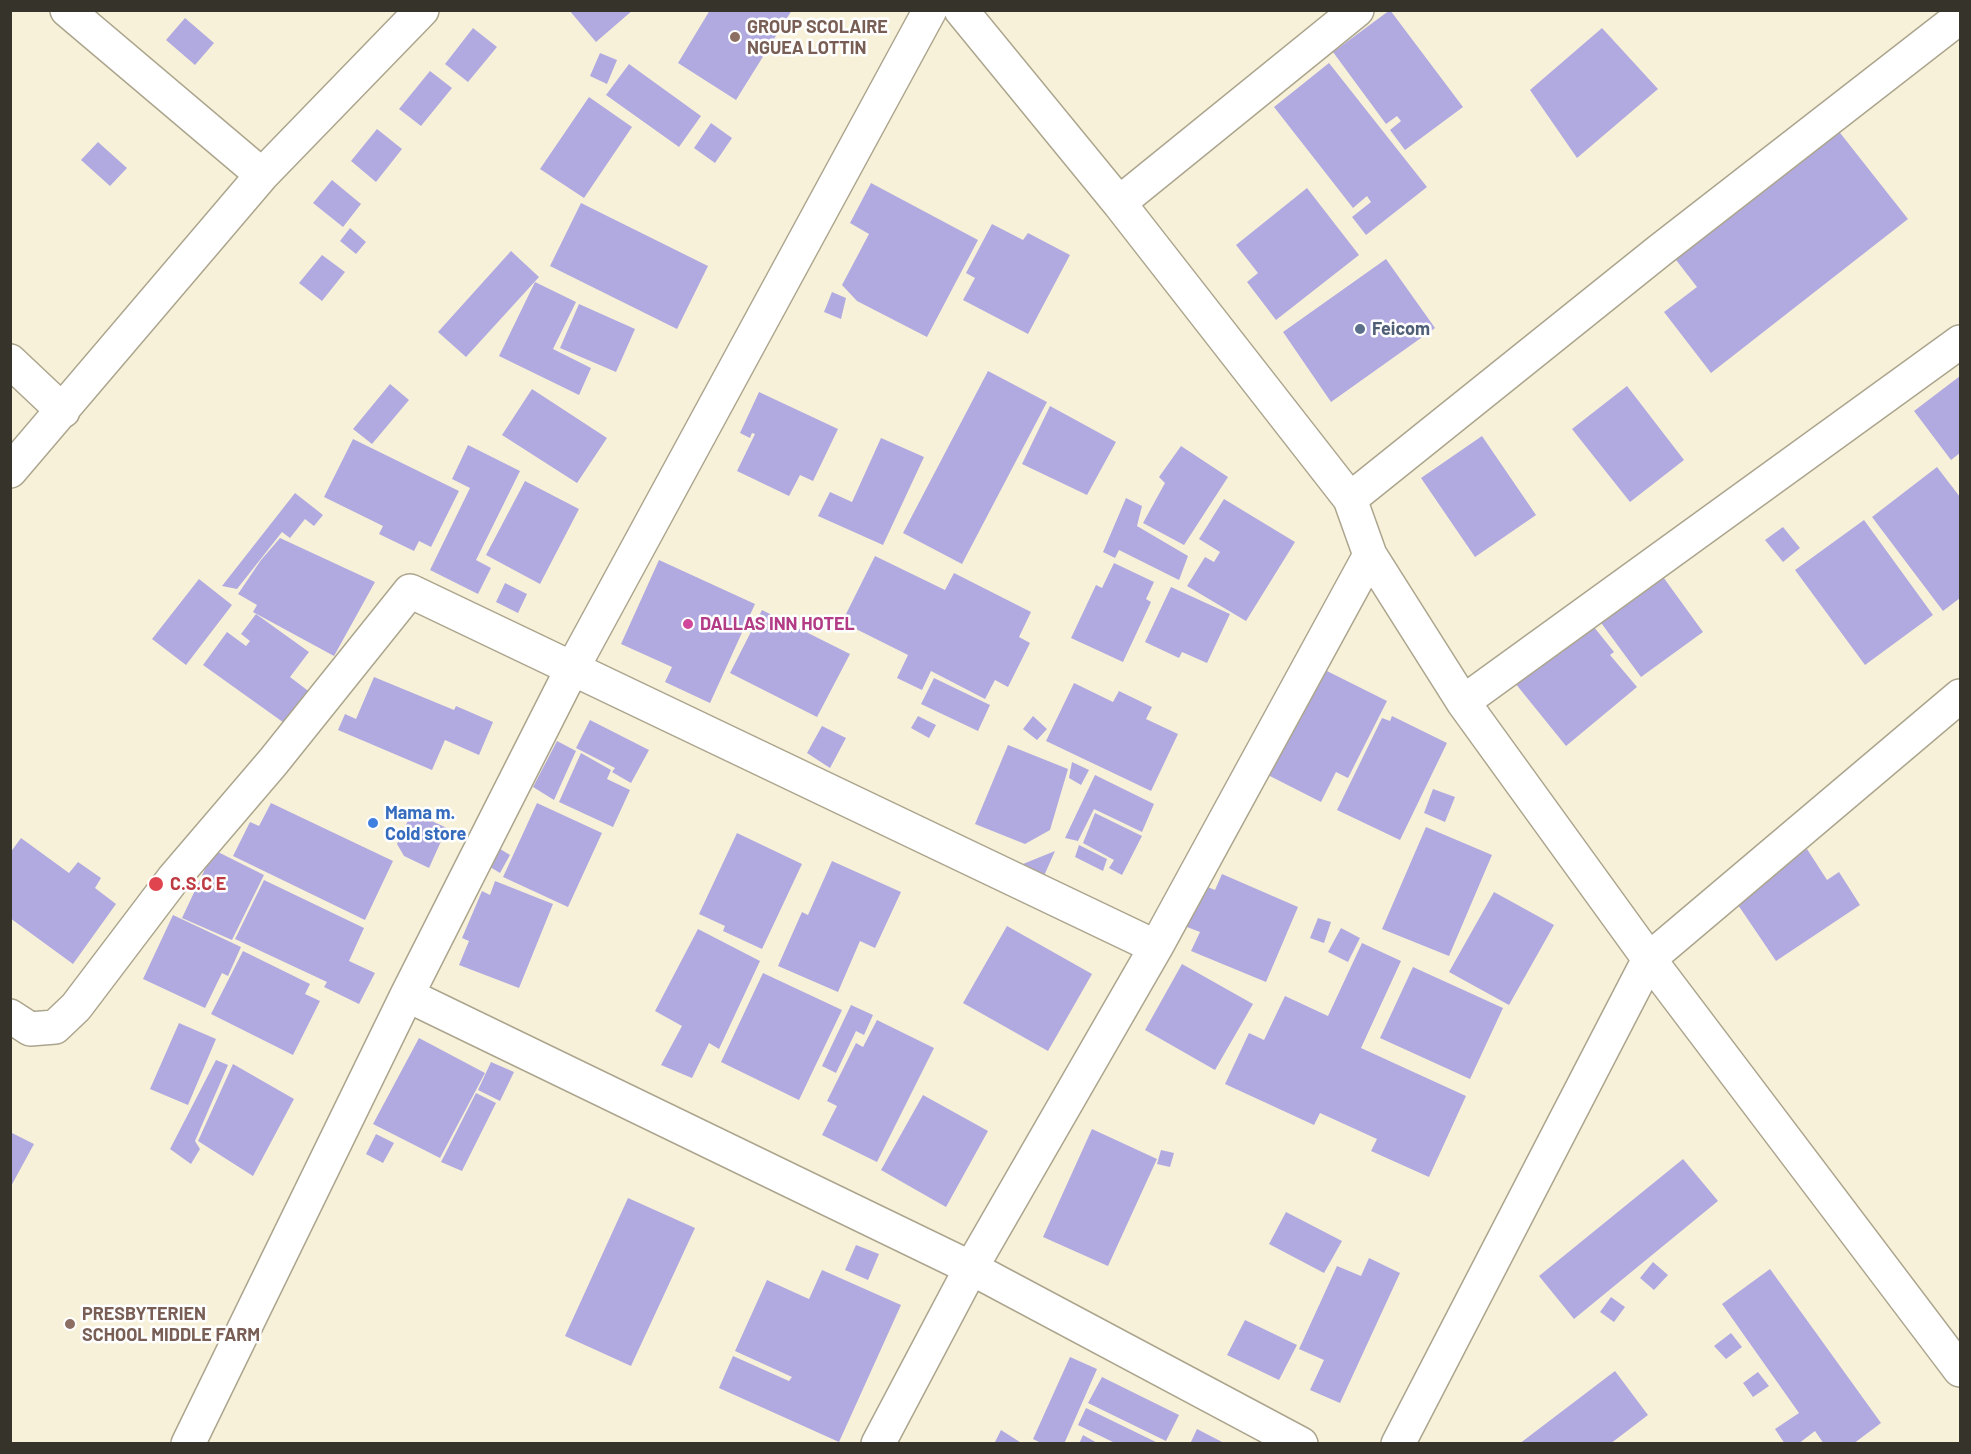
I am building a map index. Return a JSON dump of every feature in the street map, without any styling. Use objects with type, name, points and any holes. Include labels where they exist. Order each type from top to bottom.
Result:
[{"type":"street","points":[[67,10],[262,174]]},
{"type":"street","points":[[10,471],[262,174],[422,10]]},
{"type":"street","points":[[188,1443],[407,995],[572,669],[930,10]]},
{"type":"street","points":[[961,10],[1119,203],[1350,499],[1370,555],[1463,702],[1649,958],[1960,1370]]},
{"type":"street","points":[[1119,203],[1358,10]]},
{"type":"street","points":[[1350,499],[1659,251],[1960,17]]},
{"type":"street","points":[[1463,702],[1960,342]]},
{"type":"street","points":[[10,361],[63,411]]},
{"type":"street","points":[[878,1443],[970,1268],[1156,947],[1370,555]]},
{"type":"street","points":[[10,1016],[30,1029],[56,1027],[76,1007],[173,879],[273,762],[410,591],[1156,947]]},
{"type":"street","points":[[1398,1443],[1649,958],[1960,696]]},
{"type":"street","points":[[407,995],[970,1268],[1301,1443]]},
{"type":"building","points":[[569,10],[633,10],[596,42]]},
{"type":"building","name":"GROUP SCOLAIRE NGUEA LOTTIN","points":[[710,10],[792,10],[736,100],[678,63]]},
{"type":"building","points":[[1390,10],[1463,107],[1405,150],[1390,130],[1401,121],[1397,116],[1386,124],[1333,52]]},
{"type":"building","points":[[185,18],[214,43],[195,65],[166,40]]},
{"type":"building","points":[[473,28],[497,47],[468,82],[445,64]]},
{"type":"building","points":[[1602,28],[1658,89],[1577,158],[1530,90]]},
{"type":"building","points":[[600,53],[617,60],[607,84],[590,76]]},
{"type":"building","points":[[1329,63],[1427,187],[1366,235],[1352,217],[1371,202],[1367,196],[1353,208],[1274,107]]},
{"type":"building","points":[[629,64],[701,116],[679,147],[606,95]]},
{"type":"building","points":[[430,71],[452,88],[421,126],[399,109]]},
{"type":"building","points":[[589,97],[632,127],[584,198],[540,169]]},
{"type":"building","points":[[711,123],[732,138],[715,163],[694,148]]},
{"type":"building","points":[[377,129],[402,149],[376,182],[351,161]]},
{"type":"building","points":[[1837,129],[1908,219],[1711,373],[1664,312],[1697,287],[1673,256]]},
{"type":"building","points":[[98,142],[127,168],[110,186],[81,160]]},
{"type":"building","points":[[332,180],[361,204],[343,227],[313,203]]},
{"type":"building","points":[[871,183],[978,240],[927,337],[857,301],[842,285],[869,234],[850,223]]},
{"type":"building","points":[[1307,188],[1359,255],[1276,320],[1247,282],[1258,273],[1236,245]]},
{"type":"building","points":[[581,203],[708,266],[677,329],[550,266]]},
{"type":"building","points":[[992,224],[1023,240],[1028,233],[1070,255],[1028,334],[963,300],[975,278],[966,273]]},
{"type":"building","points":[[350,228],[366,242],[356,254],[340,241]]},
{"type":"building","points":[[511,251],[539,277],[466,357],[438,332]]},
{"type":"building","points":[[322,255],[345,272],[322,301],[299,283]]},
{"type":"building","points":[[1386,259],[1435,328],[1331,402],[1283,332]]},
{"type":"building","points":[[535,282],[576,302],[553,349],[591,368],[579,395],[499,356]]},
{"type":"building","points":[[832,292],[846,298],[841,319],[824,312]]},
{"type":"building","points":[[579,304],[635,329],[616,372],[560,348]]},
{"type":"building","points":[[988,371],[1047,402],[962,564],[903,533]]},
{"type":"building","points":[[1960,376],[1960,453],[1951,460],[1914,411]]},
{"type":"building","points":[[390,384],[409,400],[372,444],[353,429]]},
{"type":"building","points":[[1627,386],[1684,460],[1630,502],[1572,429]]},
{"type":"building","points":[[532,389],[607,438],[577,483],[502,435]]},
{"type":"building","points":[[759,392],[838,429],[813,481],[800,475],[789,496],[737,471],[755,434],[752,433],[750,438],[740,433]]},
{"type":"building","points":[[1050,406],[1116,442],[1087,495],[1022,464]]},
{"type":"building","points":[[1482,436],[1536,515],[1475,557],[1421,478]]},
{"type":"building","points":[[881,438],[924,457],[883,545],[818,516],[830,492],[852,502]]},
{"type":"building","points":[[353,439],[459,491],[431,547],[419,541],[414,551],[379,534],[383,526],[324,497]]},
{"type":"building","points":[[468,445],[520,471],[476,560],[491,568],[478,594],[430,570],[470,488],[452,479]]},
{"type":"building","points":[[1181,446],[1228,477],[1184,545],[1143,523],[1165,483],[1159,477]]},
{"type":"building","points":[[1937,467],[1960,497],[1960,598],[1943,611],[1872,517]]},
{"type":"building","points":[[525,481],[579,509],[540,584],[486,555]]},
{"type":"building","points":[[295,493],[323,515],[314,526],[305,519],[290,538],[282,532],[237,589],[222,586]]},
{"type":"building","points":[[1126,498],[1142,506],[1137,526],[1188,556],[1179,580],[1119,550],[1115,558],[1103,552]]},
{"type":"building","points":[[1224,499],[1295,542],[1246,621],[1187,586],[1205,557],[1214,562],[1220,552],[1199,539]]},
{"type":"building","points":[[1864,520],[1933,615],[1865,665],[1795,570]]},
{"type":"building","points":[[1783,527],[1800,548],[1783,562],[1765,540]]},
{"type":"building","points":[[280,538],[375,582],[334,656],[253,612],[257,605],[238,594],[261,560]]},
{"type":"building","points":[[875,556],[945,590],[954,573],[1031,612],[1019,637],[1030,643],[1008,687],[995,680],[985,699],[931,671],[922,690],[897,678],[908,655],[842,622]]},
{"type":"building","name":"DALLAS INN HOTEL","points":[[659,560],[755,604],[710,703],[665,682],[672,667],[621,644]]},
{"type":"building","points":[[1114,563],[1154,582],[1146,599],[1151,602],[1123,662],[1071,638],[1096,585],[1102,588]]},
{"type":"building","points":[[1661,574],[1703,632],[1641,677],[1599,620]]},
{"type":"building","points":[[199,579],[232,605],[186,665],[152,639]]},
{"type":"building","points":[[505,583],[527,594],[518,613],[496,602]]},
{"type":"building","points":[[1171,587],[1230,614],[1207,663],[1182,652],[1179,658],[1145,642]]},
{"type":"building","points":[[762,610],[850,654],[817,717],[730,673]]},
{"type":"building","points":[[256,614],[309,652],[290,677],[311,693],[287,725],[203,665],[227,632],[246,646],[250,641],[241,634]]},
{"type":"building","points":[[1590,622],[1614,652],[1610,655],[1637,687],[1566,746],[1515,683]]},
{"type":"building","points":[[1319,667],[1387,701],[1348,778],[1336,772],[1321,802],[1264,773]]},
{"type":"building","points":[[374,677],[454,710],[456,706],[493,722],[479,755],[445,740],[432,770],[338,730],[345,714],[356,719]]},
{"type":"building","points":[[934,678],[990,705],[978,731],[921,704]]},
{"type":"building","points":[[1074,683],[1113,702],[1119,691],[1152,707],[1146,719],[1178,734],[1151,791],[1046,741]]},
{"type":"building","points":[[918,716],[936,725],[929,738],[911,728]]},
{"type":"building","points":[[1033,716],[1047,729],[1037,740],[1023,729]]},
{"type":"building","points":[[1392,716],[1447,743],[1400,840],[1337,810],[1382,718],[1390,721]]},
{"type":"building","points":[[590,720],[649,750],[631,783],[612,772],[615,768],[576,748]]},
{"type":"building","points":[[822,726],[846,738],[830,768],[807,753]]},
{"type":"building","points":[[557,741],[576,751],[554,800],[533,787]]},
{"type":"building","points":[[1008,745],[1068,769],[1050,830],[1025,844],[975,824]]},
{"type":"building","points":[[581,753],[611,770],[607,779],[630,790],[613,827],[559,802]]},
{"type":"building","points":[[1072,762],[1089,770],[1081,785],[1069,778]]},
{"type":"building","points":[[1095,775],[1154,804],[1142,832],[1094,809],[1078,841],[1065,838]]},
{"type":"building","points":[[1433,789],[1455,797],[1445,822],[1424,813]]},
{"type":"building","points":[[271,803],[393,861],[365,920],[233,856],[250,822],[259,826]]},
{"type":"building","points":[[537,803],[602,833],[568,907],[503,877]]},
{"type":"building","points":[[412,812],[447,828],[429,868],[404,856],[397,844]]},
{"type":"building","points":[[1095,813],[1142,836],[1122,875],[1109,868],[1114,860],[1083,843]]},
{"type":"building","points":[[1426,827],[1492,855],[1449,956],[1382,929]]},
{"type":"building","points":[[737,833],[802,864],[762,949],[723,931],[725,926],[699,914]]},
{"type":"building","points":[[21,838],[69,873],[78,862],[101,878],[95,888],[116,904],[73,964],[10,918],[10,853]]},
{"type":"building","points":[[487,841],[510,855],[500,873],[477,859]]},
{"type":"building","points":[[1079,845],[1107,859],[1103,871],[1075,857]]},
{"type":"building","points":[[1807,849],[1827,880],[1839,872],[1860,905],[1776,961],[1734,899]]},
{"type":"building","points":[[214,850],[264,875],[232,940],[182,918]]},
{"type":"building","points":[[1055,851],[1043,878],[1018,866]]},
{"type":"building","points":[[832,861],[901,892],[875,948],[860,941],[838,992],[778,966],[802,912],[808,915]]},
{"type":"building","points":[[1222,874],[1298,907],[1266,982],[1191,951],[1200,932],[1187,927],[1205,886],[1215,890]]},
{"type":"building","points":[[264,880],[364,928],[349,961],[375,973],[359,1004],[324,987],[327,982],[235,939]]},
{"type":"building","points":[[495,881],[553,904],[519,988],[459,965],[469,941],[462,938],[482,891],[490,895]]},
{"type":"building","points":[[1494,892],[1554,925],[1509,1005],[1449,972]]},
{"type":"building","points":[[173,915],[241,947],[228,976],[222,973],[205,1008],[143,979]]},
{"type":"building","points":[[1318,918],[1331,922],[1324,943],[1310,938]]},
{"type":"building","points":[[1007,926],[1092,974],[1048,1051],[963,1003]]},
{"type":"building","points":[[1341,928],[1360,938],[1348,962],[1328,952]]},
{"type":"building","points":[[698,929],[760,961],[719,1049],[709,1043],[692,1078],[661,1065],[682,1026],[655,1011]]},
{"type":"building","points":[[1362,943],[1401,961],[1361,1048],[1466,1096],[1429,1177],[1371,1151],[1377,1139],[1320,1113],[1314,1125],[1225,1084],[1249,1033],[1264,1040],[1285,996],[1328,1016]]},
{"type":"building","points":[[243,951],[310,984],[305,994],[320,1001],[293,1055],[211,1014]]},
{"type":"building","points":[[1182,964],[1253,1004],[1215,1070],[1145,1030]]},
{"type":"building","points":[[1413,967],[1503,1008],[1470,1079],[1380,1038]]},
{"type":"building","points":[[763,973],[842,1010],[799,1100],[721,1062]]},
{"type":"building","points":[[851,1005],[873,1015],[864,1035],[856,1031],[836,1073],[822,1066]]},
{"type":"building","points":[[877,1020],[934,1048],[877,1162],[822,1135],[837,1106],[827,1101],[856,1043],[863,1047]]},
{"type":"building","points":[[179,1023],[216,1039],[188,1105],[150,1089]]},
{"type":"building","points":[[419,1038],[485,1073],[440,1158],[373,1124]]},
{"type":"building","points":[[216,1060],[228,1065],[195,1141],[200,1149],[191,1164],[170,1149]]},
{"type":"building","points":[[491,1062],[514,1072],[500,1101],[478,1090]]},
{"type":"building","points":[[233,1064],[294,1099],[253,1176],[198,1141]]},
{"type":"building","points":[[476,1093],[496,1103],[462,1171],[441,1162]]},
{"type":"building","points":[[923,1095],[988,1131],[946,1207],[881,1170]]},
{"type":"building","points":[[1092,1129],[1157,1159],[1108,1266],[1043,1237]]},
{"type":"building","points":[[10,1132],[34,1144],[10,1188]]},
{"type":"building","points":[[376,1134],[394,1143],[383,1163],[366,1154]]},
{"type":"building","points":[[1161,1150],[1174,1153],[1170,1167],[1157,1164]]},
{"type":"building","points":[[1683,1159],[1718,1201],[1574,1319],[1539,1276]]},
{"type":"building","points":[[628,1198],[695,1228],[631,1366],[565,1336]]},
{"type":"building","points":[[1286,1212],[1342,1241],[1324,1273],[1269,1244]]},
{"type":"building","points":[[856,1245],[879,1254],[868,1280],[845,1270]]},
{"type":"building","points":[[1369,1258],[1400,1273],[1340,1403],[1310,1390],[1324,1360],[1299,1349],[1337,1266],[1361,1276]]},
{"type":"building","points":[[1653,1262],[1668,1275],[1654,1290],[1640,1278]]},
{"type":"building","points":[[1770,1269],[1881,1423],[1853,1444],[1824,1444],[1815,1431],[1798,1444],[1785,1444],[1775,1429],[1799,1413],[1722,1304]]},
{"type":"building","points":[[822,1270],[901,1305],[839,1442],[719,1388],[733,1356],[789,1381],[792,1377],[735,1351],[767,1280],[809,1299]]},
{"type":"building","points":[[1611,1297],[1625,1307],[1614,1322],[1600,1312]]},
{"type":"building","points":[[1245,1320],[1297,1345],[1279,1380],[1227,1355]]},
{"type":"building","points":[[1731,1333],[1742,1347],[1726,1359],[1714,1346]]},
{"type":"building","points":[[1070,1357],[1097,1369],[1064,1444],[1043,1444],[1033,1439]]},
{"type":"building","points":[[1615,1371],[1648,1415],[1610,1444],[1519,1444]]},
{"type":"building","points":[[1758,1372],[1769,1386],[1753,1397],[1743,1383]]},
{"type":"building","points":[[1102,1377],[1179,1415],[1166,1441],[1088,1403]]},
{"type":"building","points":[[1086,1408],[1160,1444],[1117,1444],[1078,1425]]},
{"type":"building","points":[[1197,1429],[1226,1444],[1190,1444]]},
{"type":"building","points":[[1001,1430],[1023,1444],[994,1444]]},
{"type":"building","points":[[1083,1435],[1099,1444],[1079,1444]]},
{"type":"place","name":"GROUP SCOLAIRE NGUEA LOTTIN","points":[[735,37]]},
{"type":"place","name":"Feicom","points":[[1360,329]]},
{"type":"place","name":"DALLAS INN HOTEL","points":[[688,624]]},
{"type":"place","name":"Mama m. Cold store","points":[[373,823]]},
{"type":"place","name":"C.S.C E","points":[[156,884]]},
{"type":"place","name":"PRESBYTERIEN SCHOOL MIDDLE FARM","points":[[70,1324]]}]
